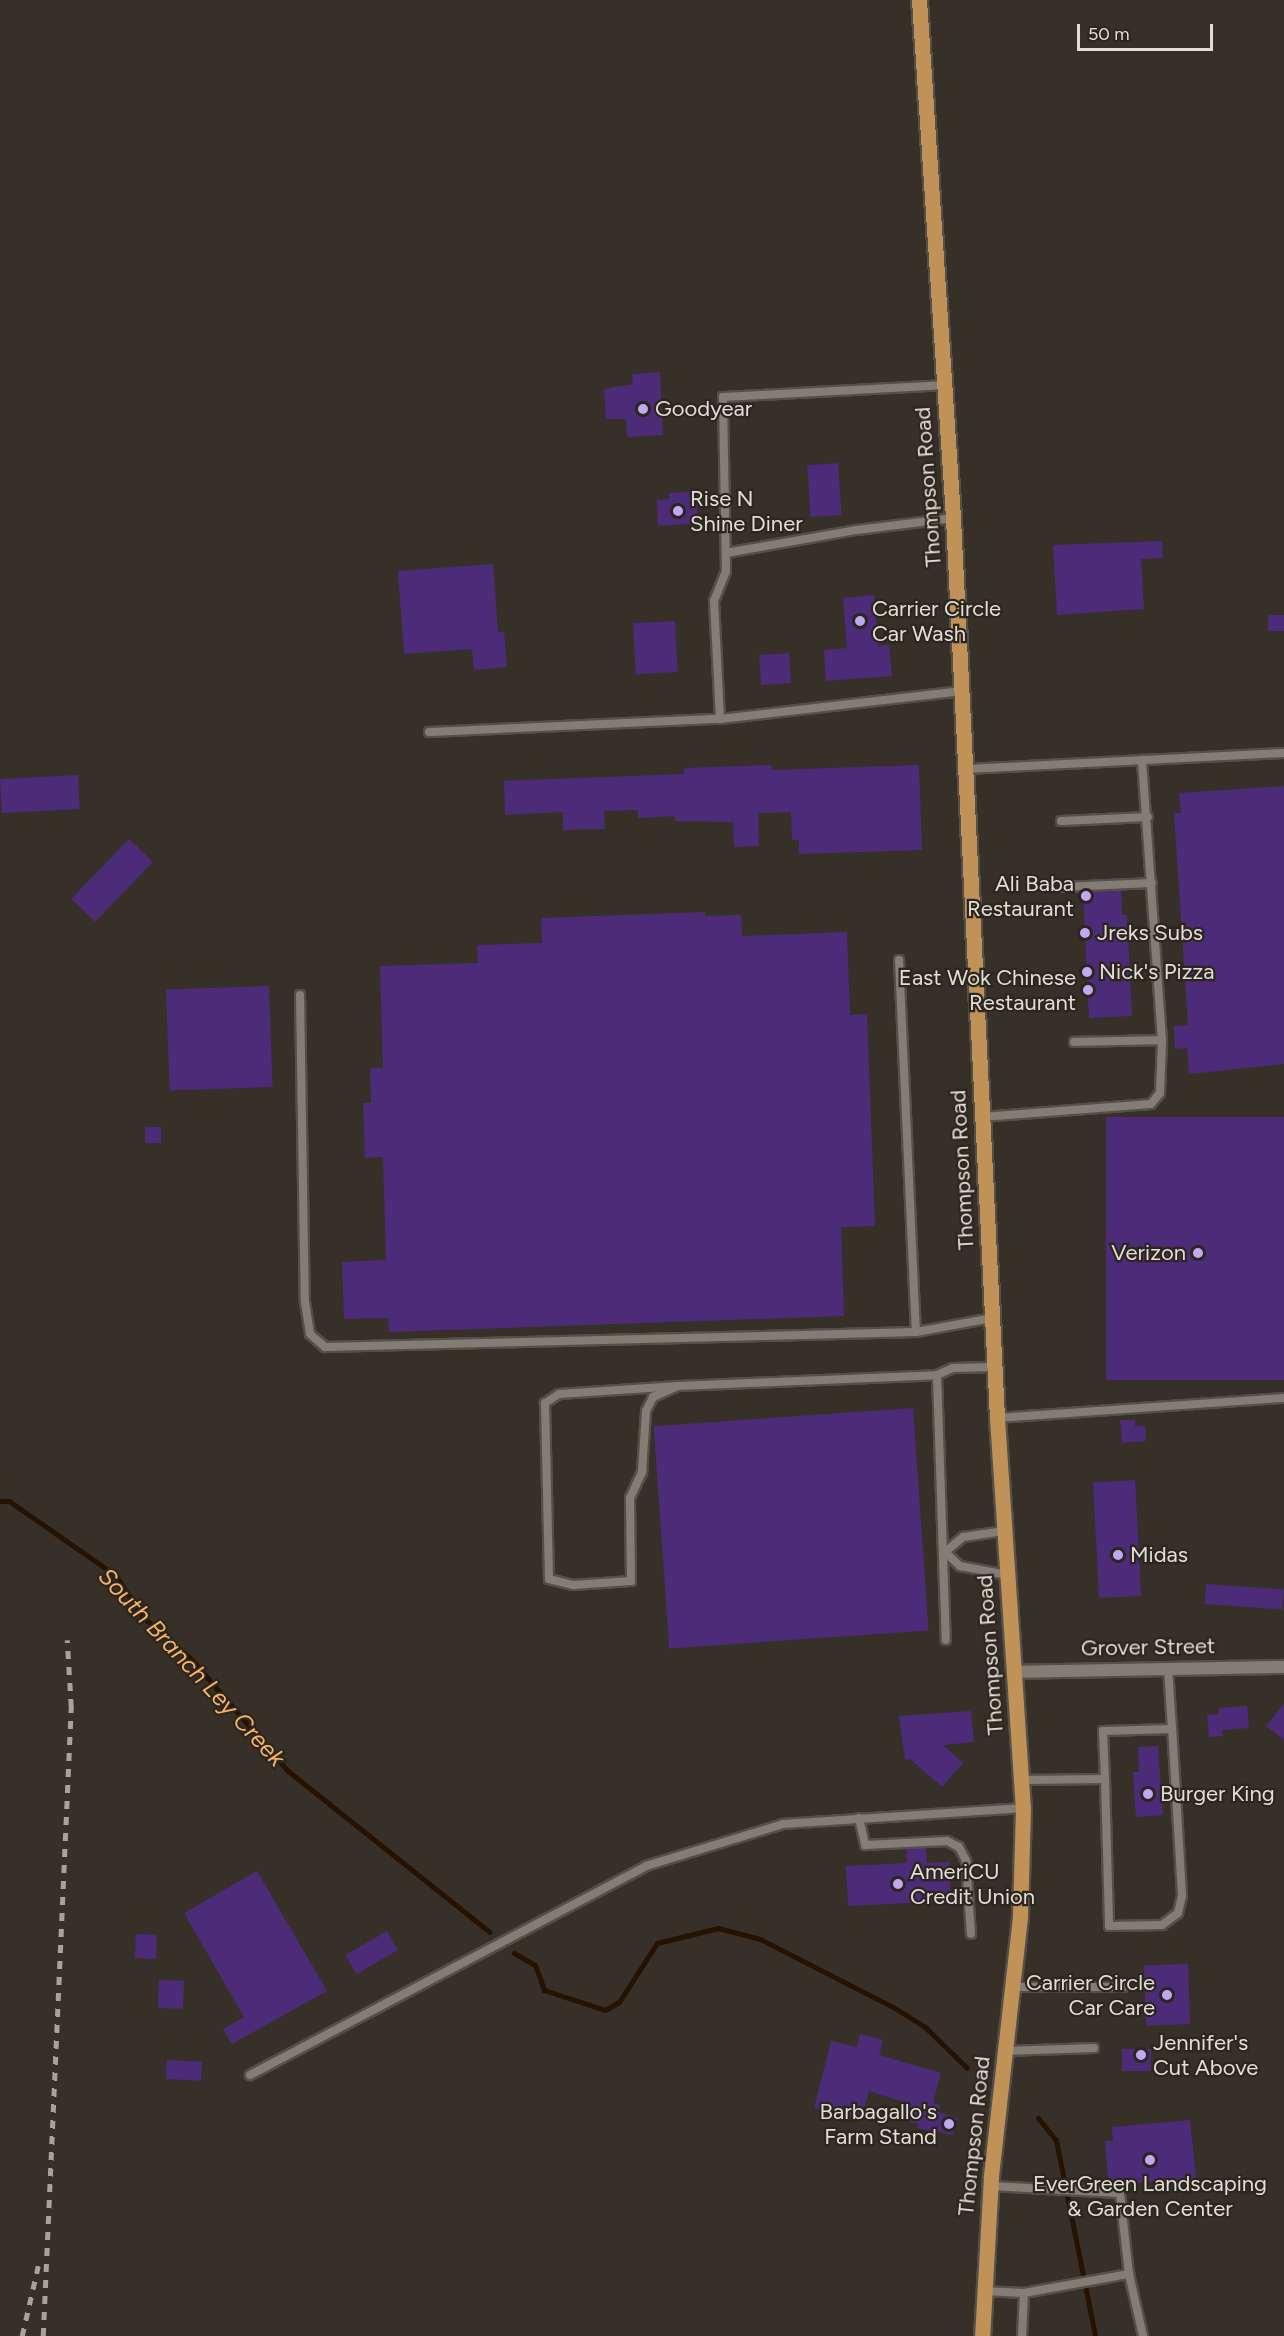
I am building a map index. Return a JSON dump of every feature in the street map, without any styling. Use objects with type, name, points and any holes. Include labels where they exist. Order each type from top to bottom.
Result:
[{"type":"main road","name":"Thompson Road","points":[[919,0],[963,691],[992,1318],[1012,1672],[1023,1808],[1020,1917],[990,2186],[982,2336]]},
{"type":"street","name":"Grover Street","points":[[1012,1672],[1168,1667],[1284,1667]]},
{"type":"lane","points":[[720,719],[714,601],[726,571],[723,397],[943,386]]},
{"type":"lane","points":[[726,553],[857,530],[953,518]]},
{"type":"lane","points":[[429,732],[720,719],[963,691]]},
{"type":"lane","points":[[966,769],[1284,753]]},
{"type":"lane","points":[[982,1117],[1151,1104],[1160,1093],[1162,1040],[1148,817],[1142,760]]},
{"type":"lane","points":[[1061,821],[1148,817]]},
{"type":"lane","points":[[1064,887],[1152,883]]},
{"type":"lane","points":[[899,960],[916,1332]]},
{"type":"lane","points":[[300,995],[305,1302],[310,1334],[325,1347],[916,1332],[992,1318]]},
{"type":"lane","points":[[1074,1042],[1162,1040]]},
{"type":"lane","points":[[678,1386],[653,1396],[646,1411],[642,1472],[630,1498],[631,1581],[573,1585],[549,1579],[545,1403],[559,1394],[678,1386],[937,1374],[953,1368],[995,1367]]},
{"type":"lane","points":[[937,1374],[945,1552],[946,1640]]},
{"type":"lane","points":[[998,1418],[1284,1398]]},
{"type":"lane","points":[[945,1552],[963,1537],[1004,1531]]},
{"type":"lane","points":[[945,1552],[960,1566],[1007,1575]]},
{"type":"lane","points":[[1168,1667],[1172,1729],[1182,1895],[1178,1913],[1162,1925],[1109,1926],[1103,1731],[1172,1729]]},
{"type":"lane","points":[[1021,1780],[1105,1779]]},
{"type":"lane","points":[[250,2075],[646,1866],[783,1824],[1023,1808]]},
{"type":"lane","points":[[859,1818],[866,1845],[947,1841],[959,1846],[966,1861],[971,1934]]},
{"type":"lane","points":[[1012,1987],[1123,1987]]},
{"type":"lane","points":[[1005,2051],[1094,2048]]},
{"type":"lane","points":[[990,2186],[1077,2188],[1120,2193],[1130,2274],[1143,2336]]},
{"type":"lane","points":[[983,2291],[1024,2293],[1130,2274]]},
{"type":"lane","points":[[1022,2336],[1024,2293]]},
{"type":"building","name":"Goodyear","points":[[660,372],[663,435],[627,437],[626,419],[606,419],[604,389],[633,384],[632,374]]},
{"type":"building","points":[[838,463],[842,515],[811,517],[807,465]]},
{"type":"building","name":"Rise N Shine Diner","points":[[689,492],[690,498],[697,498],[698,523],[658,526],[657,500],[669,499],[669,493]]},
{"type":"building","points":[[1162,541],[1163,558],[1141,559],[1144,609],[1057,615],[1053,545]]},
{"type":"building","points":[[493,564],[498,632],[504,632],[507,667],[474,670],[472,649],[404,654],[398,571]]},
{"type":"building","name":"Carrier Circle Car Wash","points":[[874,595],[878,646],[889,645],[892,676],[826,681],[824,650],[847,648],[843,598]]},
{"type":"building","points":[[1268,615],[1284,615],[1284,631],[1268,631]]},
{"type":"building","points":[[675,621],[678,672],[636,674],[633,623]]},
{"type":"building","points":[[789,653],[791,683],[761,685],[759,655]]},
{"type":"building","points":[[771,765],[772,770],[919,765],[922,850],[799,854],[799,840],[792,840],[791,812],[758,813],[759,846],[734,847],[733,822],[675,821],[675,816],[638,818],[638,810],[604,811],[605,829],[563,830],[563,812],[505,815],[504,781],[684,774],[684,768]]},
{"type":"building","points":[[78,775],[80,809],[2,813],[0,779]]},
{"type":"building","points":[[1284,786],[1284,1064],[1189,1074],[1187,1048],[1175,1049],[1174,1026],[1188,1025],[1174,813],[1181,813],[1179,793]]},
{"type":"building","points":[[129,839],[153,862],[95,922],[71,899]]},
{"type":"building","points":[[1121,890],[1122,915],[1127,915],[1132,1016],[1089,1018],[1083,892]]},
{"type":"building","points":[[705,912],[705,916],[741,915],[742,936],[847,932],[850,1015],[867,1014],[875,1226],[841,1227],[844,1316],[389,1332],[388,1318],[344,1319],[342,1262],[386,1260],[383,1157],[365,1158],[363,1103],[371,1103],[370,1068],[383,1068],[380,966],[478,963],[477,945],[542,943],[541,918]]},
{"type":"building","points":[[269,986],[273,1087],[170,1091],[166,990]]},
{"type":"building","name":"Verizon","points":[[1106,1117],[1284,1117],[1284,1380],[1106,1380]]},
{"type":"building","points":[[145,1127],[161,1127],[161,1143],[145,1143]]},
{"type":"building","points":[[913,1408],[929,1630],[669,1649],[654,1426]]},
{"type":"building","points":[[1120,1420],[1135,1420],[1135,1426],[1145,1426],[1146,1441],[1122,1443]]},
{"type":"building","name":"Midas","points":[[1135,1480],[1141,1596],[1099,1598],[1093,1482]]},
{"type":"building","points":[[1206,1584],[1284,1589],[1282,1609],[1205,1604]]},
{"type":"building","points":[[1284,1704],[1284,1740],[1266,1726]]},
{"type":"building","points":[[1247,1706],[1249,1728],[1222,1730],[1223,1736],[1209,1737],[1207,1715],[1219,1714],[1219,1708]]},
{"type":"building","points":[[971,1711],[974,1742],[943,1745],[963,1763],[942,1787],[910,1759],[905,1760],[899,1716]]},
{"type":"building","name":"Burger King","points":[[1158,1746],[1163,1815],[1136,1817],[1133,1772],[1139,1772],[1138,1747]]},
{"type":"building","name":"AmeriCU Credit Union","points":[[926,1848],[927,1863],[949,1862],[951,1901],[848,1906],[846,1866],[907,1863],[906,1849]]},
{"type":"building","points":[[257,1871],[327,1991],[232,2044],[223,2029],[244,2017],[184,1913]]},
{"type":"building","points":[[387,1931],[398,1950],[356,1974],[345,1955]]},
{"type":"building","points":[[136,1934],[157,1935],[156,1959],[135,1958]]},
{"type":"building","name":"Carrier Circle Car Care","points":[[1188,1964],[1190,2024],[1146,2025],[1144,1966]]},
{"type":"building","points":[[159,1980],[184,1981],[183,2009],[158,2008]]},
{"type":"building","points":[[860,2034],[883,2040],[879,2055],[941,2073],[933,2103],[940,2105],[938,2112],[958,2118],[953,2135],[917,2128],[919,2124],[906,2121],[910,2104],[869,2091],[861,2120],[814,2108],[831,2041],[857,2047]]},
{"type":"building","name":"Jennifer's Cut Above","points":[[1122,2049],[1151,2049],[1151,2071],[1122,2071]]},
{"type":"building","points":[[167,2060],[202,2062],[201,2081],[166,2079]]},
{"type":"building","name":"EverGreen Landscaping & Garden Center","points":[[1190,2120],[1196,2178],[1129,2184],[1128,2180],[1108,2181],[1105,2141],[1113,2141],[1112,2127]]},
{"type":"waterway","name":"South Branch Ley Creek","points":[[0,1501],[9,1501],[115,1575],[143,1617],[191,1659],[288,1771],[490,1932]]},
{"type":"waterway","name":"South Branch Ley Creek","points":[[514,1953],[535,1965],[544,1990],[605,2010],[619,2002],[657,1943],[718,1928],[760,1939],[893,2007],[926,2028],[967,2068]]},
{"type":"waterway","name":"South Branch Ley Creek","points":[[1038,2118],[1056,2140],[1095,2336]]},
{"type":"railway","points":[[43,2336],[71,1707],[67,1640]]},
{"type":"railway","points":[[22,2336],[38,2266]]},
{"type":"place","name":"Goodyear","points":[[643,409]]},
{"type":"place","name":"Rise N Shine Diner","points":[[678,511]]},
{"type":"place","name":"Carrier Circle Car Wash","points":[[860,621]]},
{"type":"place","name":"Ali Baba Restaurant","points":[[1086,896]]},
{"type":"place","name":"Jreks Subs","points":[[1085,933]]},
{"type":"place","name":"Nick's Pizza","points":[[1087,972]]},
{"type":"place","name":"East Wok Chinese Restaurant","points":[[1088,990]]},
{"type":"place","name":"Verizon","points":[[1198,1253]]},
{"type":"place","name":"Midas","points":[[1118,1555]]},
{"type":"place","name":"Burger King","points":[[1148,1794]]},
{"type":"place","name":"AmeriCU Credit Union","points":[[898,1884]]},
{"type":"place","name":"Carrier Circle Car Care","points":[[1167,1995]]},
{"type":"place","name":"Jennifer's Cut Above","points":[[1141,2055]]},
{"type":"place","name":"Barbagallo's Farm Stand","points":[[949,2124]]},
{"type":"place","name":"EverGreen Landscaping & Garden Center","points":[[1150,2160]]}]
